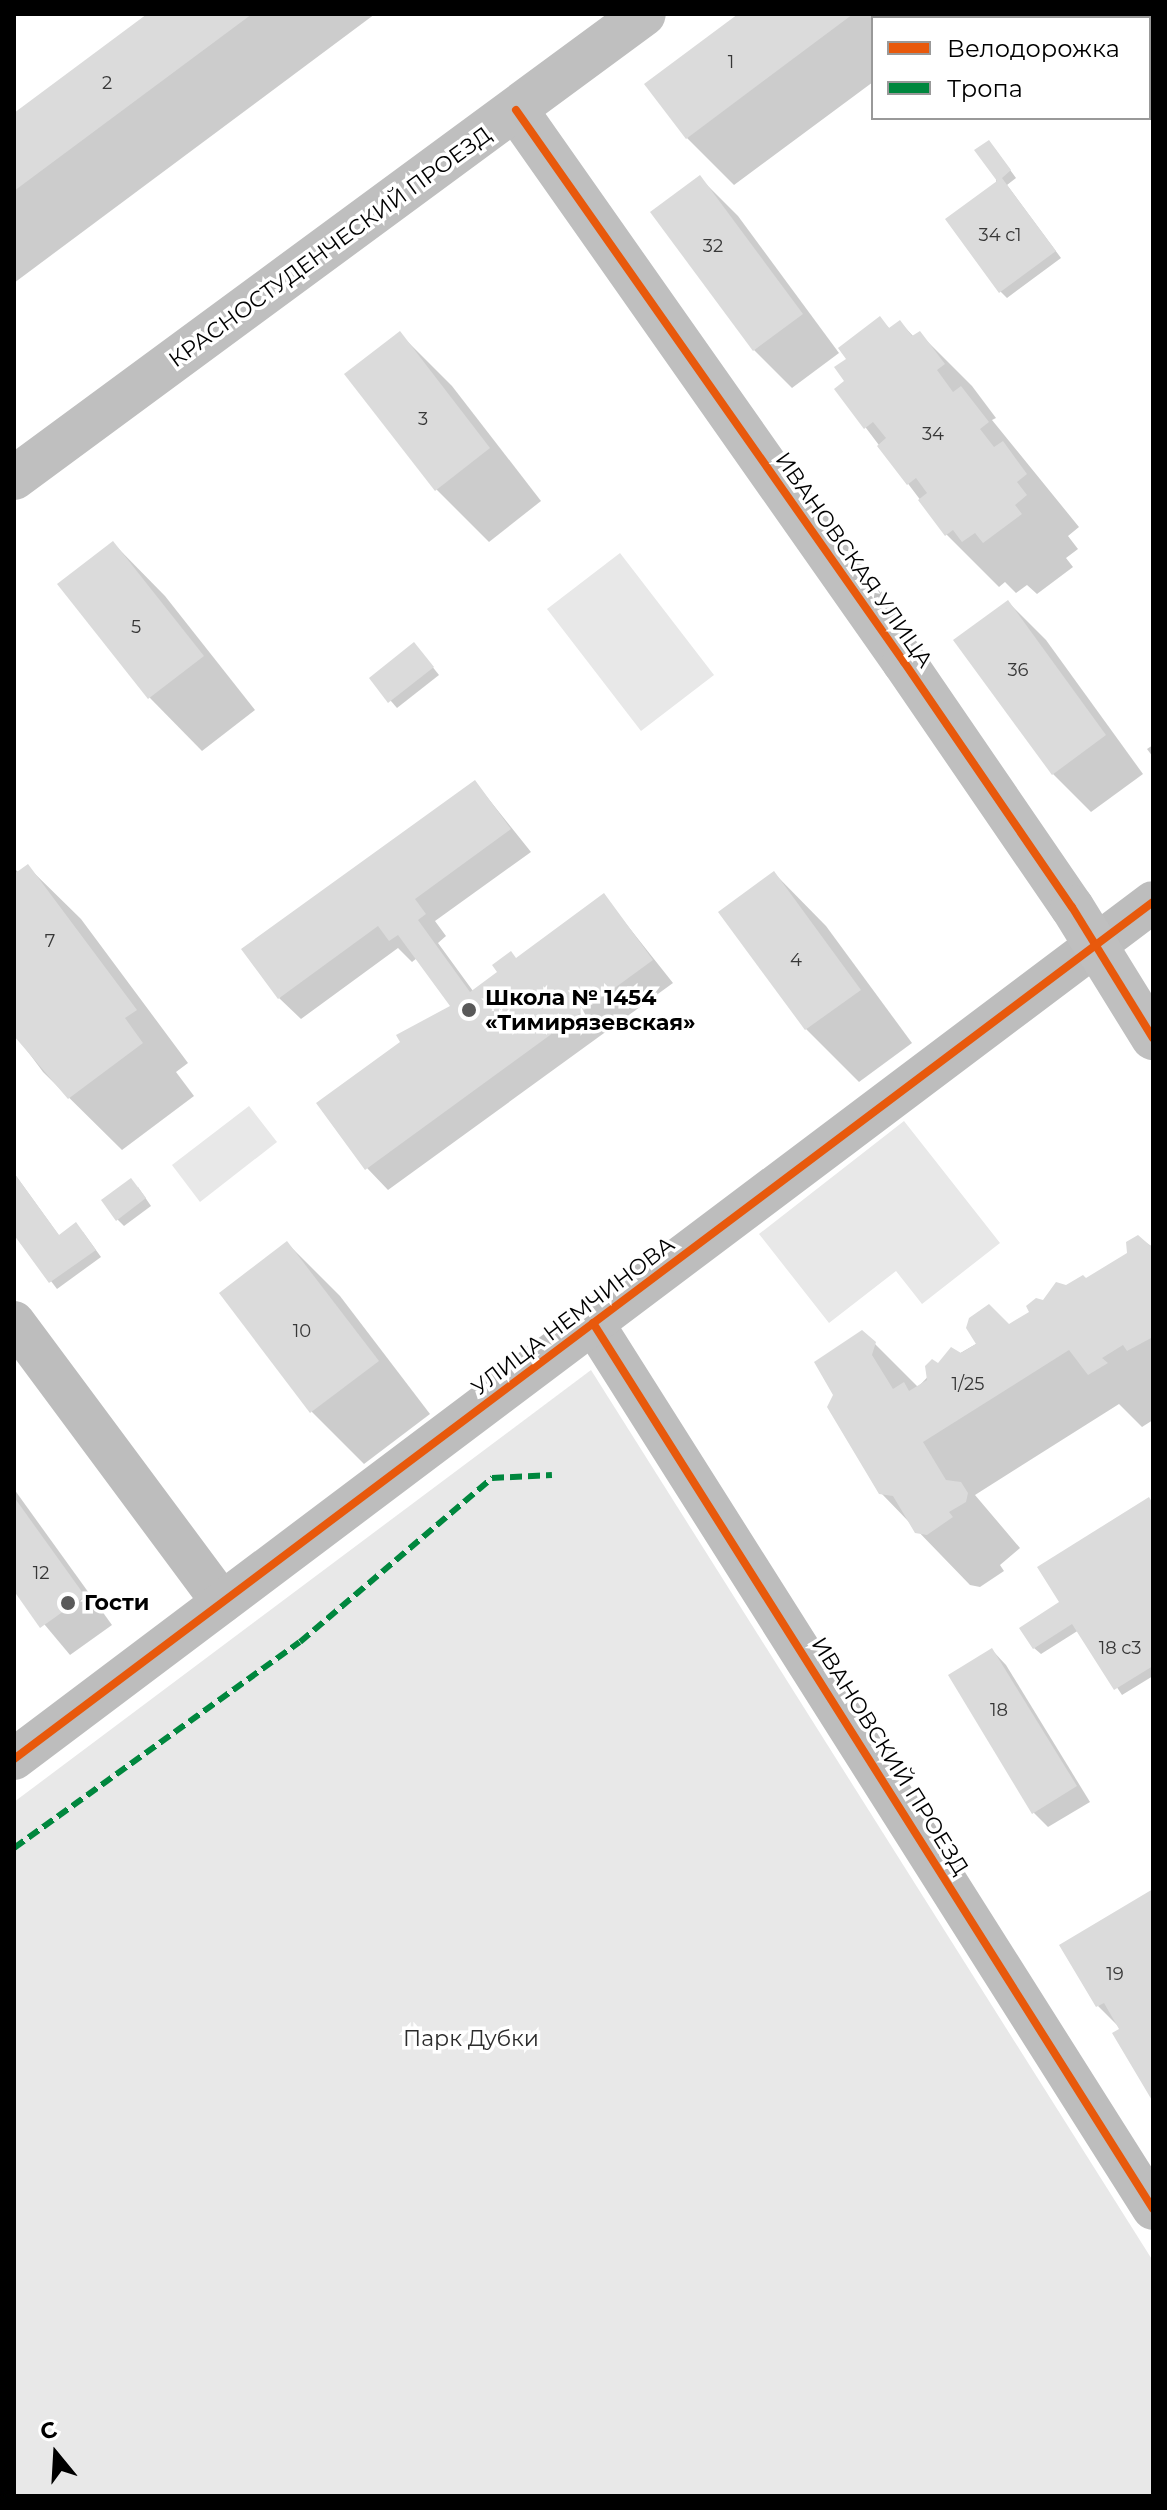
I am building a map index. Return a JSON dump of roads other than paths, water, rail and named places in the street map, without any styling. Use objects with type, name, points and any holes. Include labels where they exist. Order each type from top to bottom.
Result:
[{"type":"street","name":"КРАСНОСТУДЕНЧЕСКИЙ ПРОЕЗД","points":[[14,478],[644,14]]},
{"type":"street","name":"ИВАНОВСКАЯ УЛИЦА","points":[[516,110],[913,674],[1096,944],[1153,1038]]},
{"type":"street","name":"УЛИЦА НЕМЧИНОВА","points":[[14,1759],[1153,902]]},
{"type":"street","points":[[14,1322],[222,1602]]},
{"type":"street","name":"ИВАНОВСКИЙ ПРОЕЗД","points":[[593,1323],[1153,2209]]},
{"type":"place","name":"Школа № 1454 «Тимирязевская»","points":[[469,1010]]},
{"type":"place","name":"Гости","points":[[68,1603]]},
{"type":"park label","name":"Парк Дубки","points":[[471,2039]]}]
